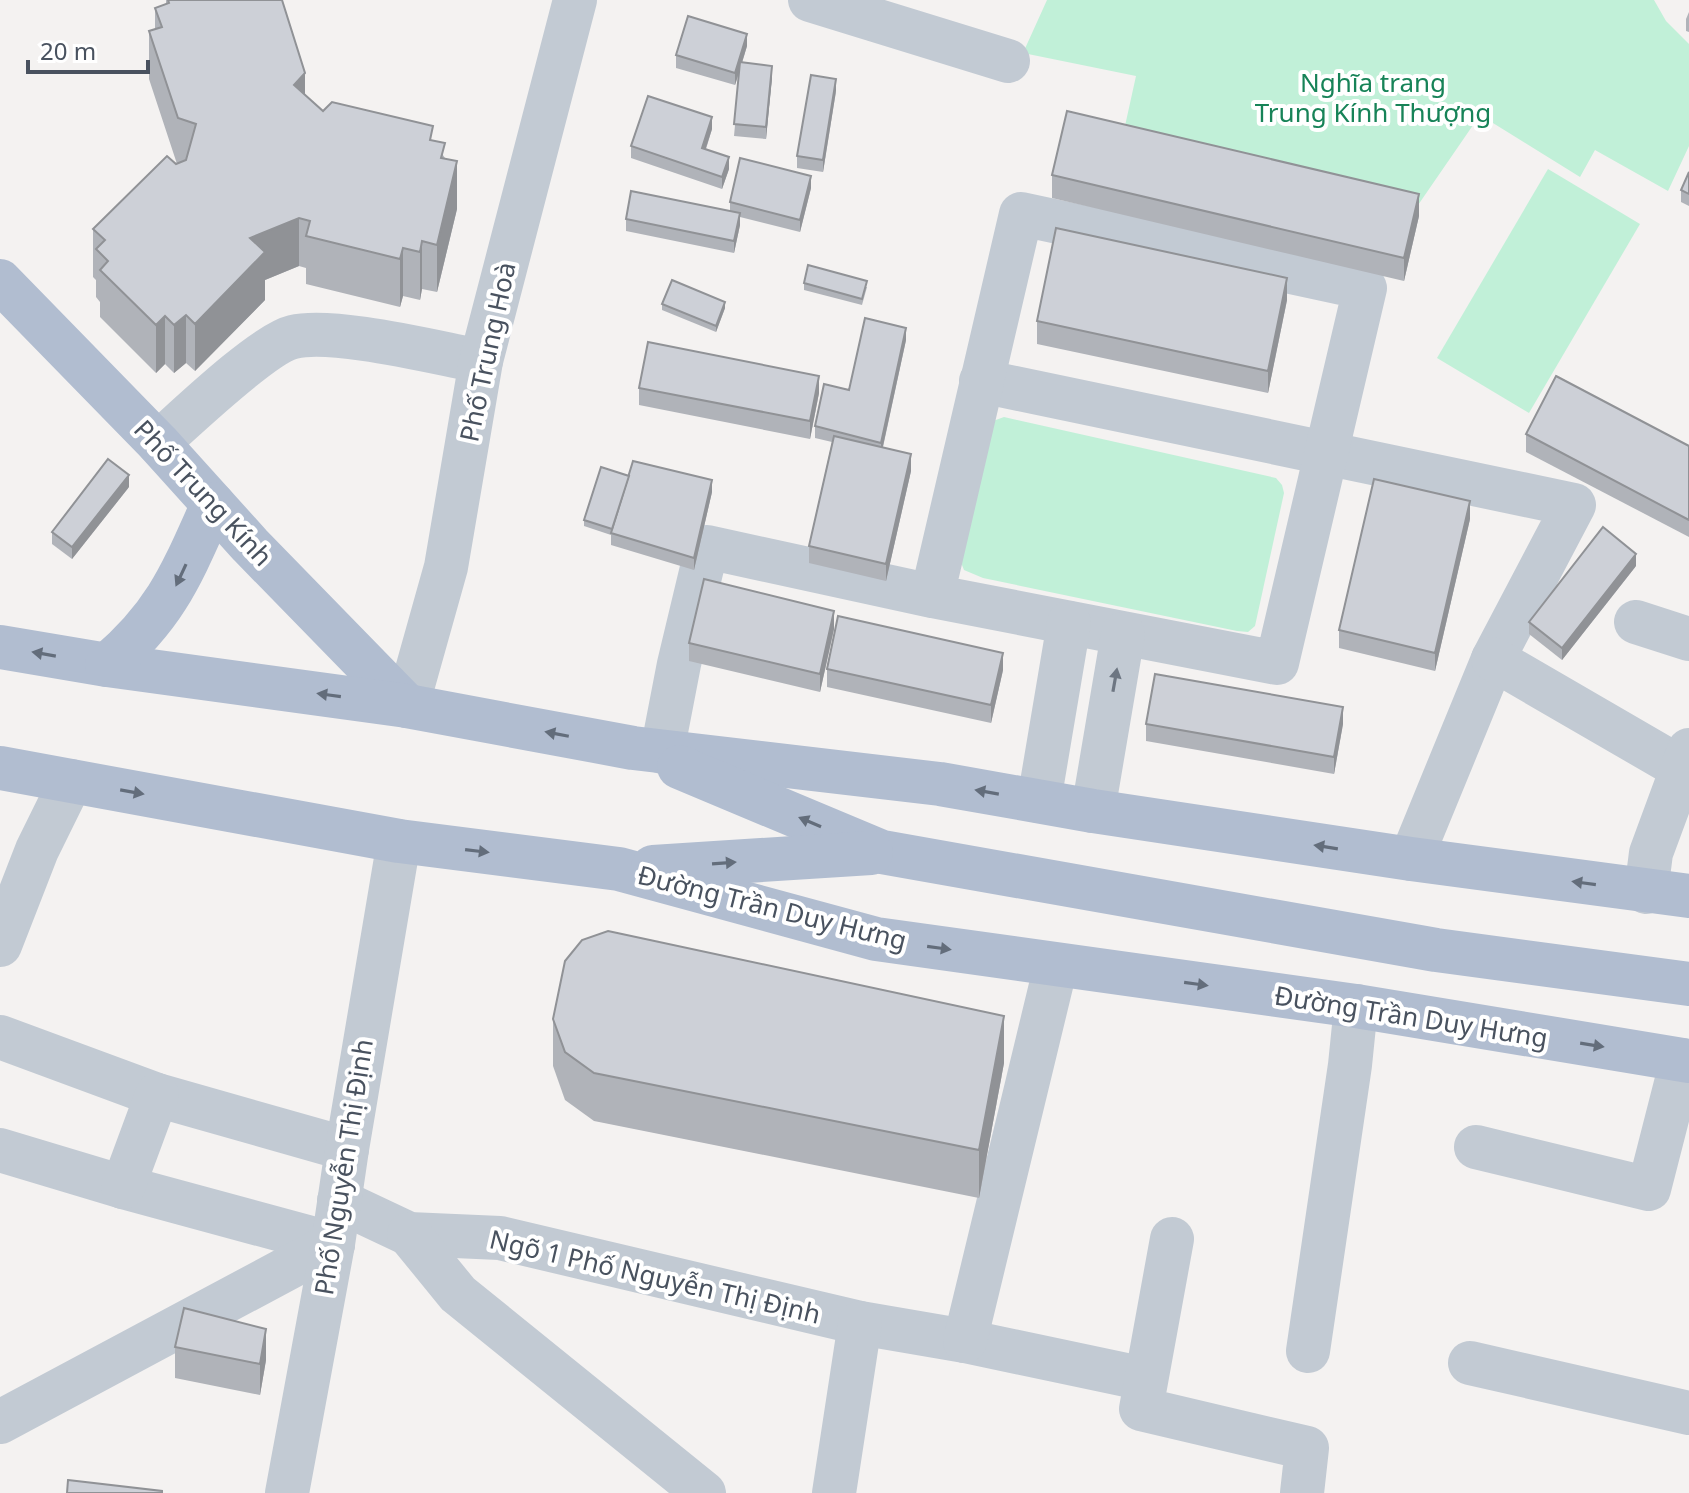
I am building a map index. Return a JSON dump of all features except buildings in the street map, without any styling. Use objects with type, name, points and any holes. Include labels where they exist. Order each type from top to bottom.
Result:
[{"type":"main road","name":"Phố Trung Kính","points":[[0,281],[407,706]]},
{"type":"main road","points":[[107,665],[147,626],[175,588],[213,504]]},
{"type":"main road","points":[[0,647],[107,665],[407,706],[647,750],[940,784],[1093,811],[1411,859],[1689,896]]},
{"type":"main road","points":[[647,750],[882,852],[1436,950],[1689,984]]},
{"type":"main road","name":"Đường Trần Duy Hưng","points":[[0,768],[399,841],[619,869],[876,939],[1356,1006],[1686,1060]]},
{"type":"main road","points":[[619,869],[882,852]]},
{"type":"street","name":"Phố Trung Hoà","points":[[407,706],[446,567],[481,361],[575,0]]},
{"type":"street","points":[[810,0],[1008,61]]},
{"type":"street","points":[[647,750],[679,664],[707,547],[932,596],[1277,663],[1365,288],[1021,214],[932,596]]},
{"type":"street","points":[[158,443],[237,375],[292,337],[346,337],[481,361]]},
{"type":"street","points":[[981,381],[1574,505],[1493,659],[1411,859]]},
{"type":"street","points":[[1636,622],[1689,639]]},
{"type":"street","points":[[1039,801],[1069,623]]},
{"type":"street","points":[[1093,811],[1123,634]]},
{"type":"street","points":[[1493,659],[1686,762],[1651,853],[1646,892]]},
{"type":"street","points":[[0,945],[37,850],[71,781]]},
{"type":"street","name":"Phố Nguyễn Thị Định","points":[[287,1493],[333,1244],[399,841]]},
{"type":"street","points":[[965,1341],[1056,965]]},
{"type":"street","points":[[1308,1351],[1356,1006]]},
{"type":"street","points":[[0,1037],[157,1095],[347,1149]]},
{"type":"street","points":[[1476,1147],[1649,1189],[1686,1060]]},
{"type":"street","points":[[123,1187],[157,1095]]},
{"type":"street","points":[[0,1150],[333,1244]]},
{"type":"street","points":[[339,1201],[409,1234],[458,1294],[704,1493]]},
{"type":"street","name":"Ngõ 1 Phố Nguyễn Thị Định","points":[[409,1234],[500,1238],[860,1323],[965,1341],[1145,1379]]},
{"type":"street","points":[[1172,1239],[1141,1409],[1307,1448],[1302,1493]]},
{"type":"street","points":[[0,1422],[333,1244]]},
{"type":"street","points":[[834,1493],[860,1323]]},
{"type":"street","points":[[1470,1363],[1689,1413]]},
{"type":"green space","name":"Nghĩa trang Trung Kính Thượng","points":[[1047,0],[1654,0],[1666,21],[1689,44],[1689,146],[1668,191],[1595,150],[1580,177],[1480,115],[1416,208],[1123,135],[1136,76],[1023,53]]},
{"type":"green space","points":[[1548,169],[1640,224],[1529,413],[1437,358]]},
{"type":"green space","points":[[1004,417],[1276,478],[1284,493],[1255,626],[1248,632],[1237,631],[983,578],[964,570],[960,560],[993,421]]}]
